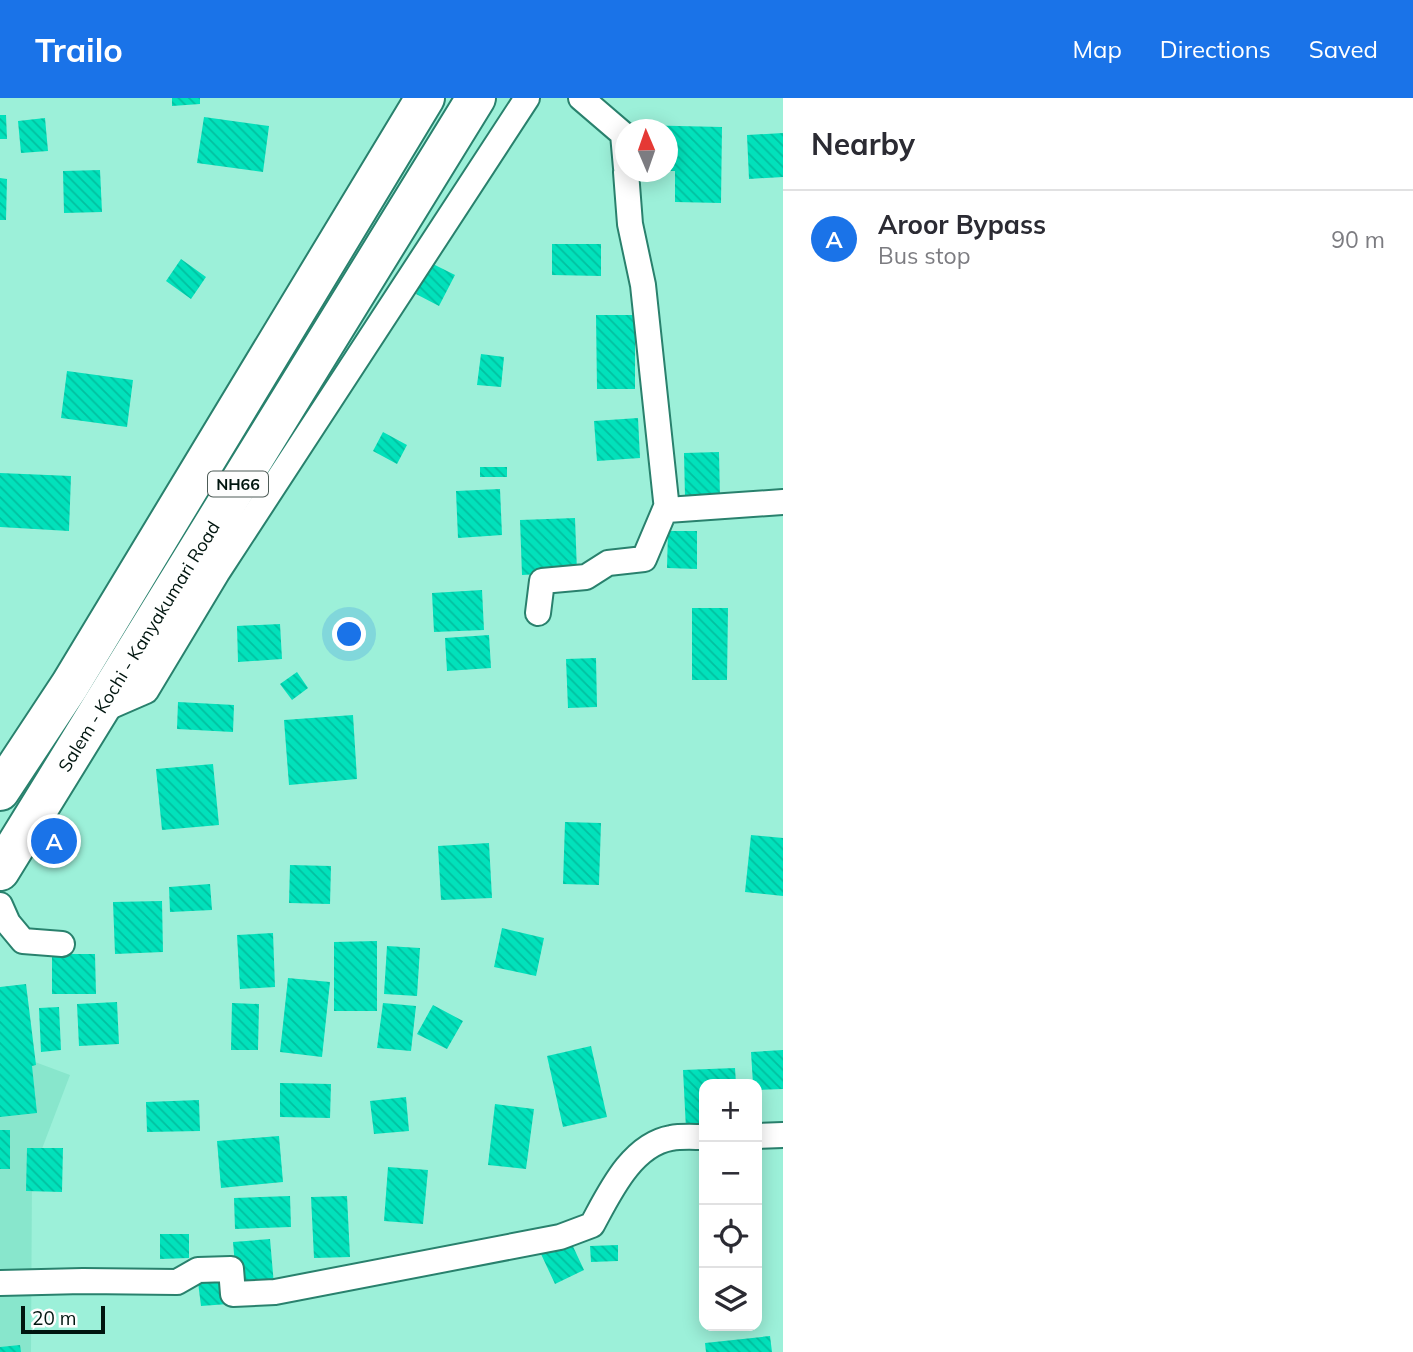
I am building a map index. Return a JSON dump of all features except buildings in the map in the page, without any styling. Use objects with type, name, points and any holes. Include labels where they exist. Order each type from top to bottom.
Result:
[{"type":"highway","name":"Salem - Kochi - Kanyakumari Road","points":[[0,791],[70,685],[425,98]]},
{"type":"highway","name":"Salem - Kochi - Kanyakumari Road","points":[[0,871],[476,98]]},
{"type":"street","points":[[97,712],[146,691],[217,573],[527,98]]},
{"type":"street","points":[[581,98],[615,127]]},
{"type":"street","points":[[538,613],[542,581],[586,577],[608,563],[644,559],[666,507],[643,285],[630,224],[627,182]]},
{"type":"street","points":[[666,507],[667,510],[783,502]]},
{"type":"street","points":[[0,905],[8,923],[23,942],[62,944]]},
{"type":"street","points":[[762,1136],[783,1135]]},
{"type":"street","points":[[0,1283],[177,1282],[198,1270],[231,1269],[233,1294],[275,1292],[560,1237],[592,1225],[614,1184],[647,1148],[670,1138],[699,1137]]},
{"type":"shaded area","points":[[0,1049],[70,1075],[32,1175],[31,1352],[0,1352]]},
{"type":"place","name":"Aroor Bypass","points":[[54,841]]}]
